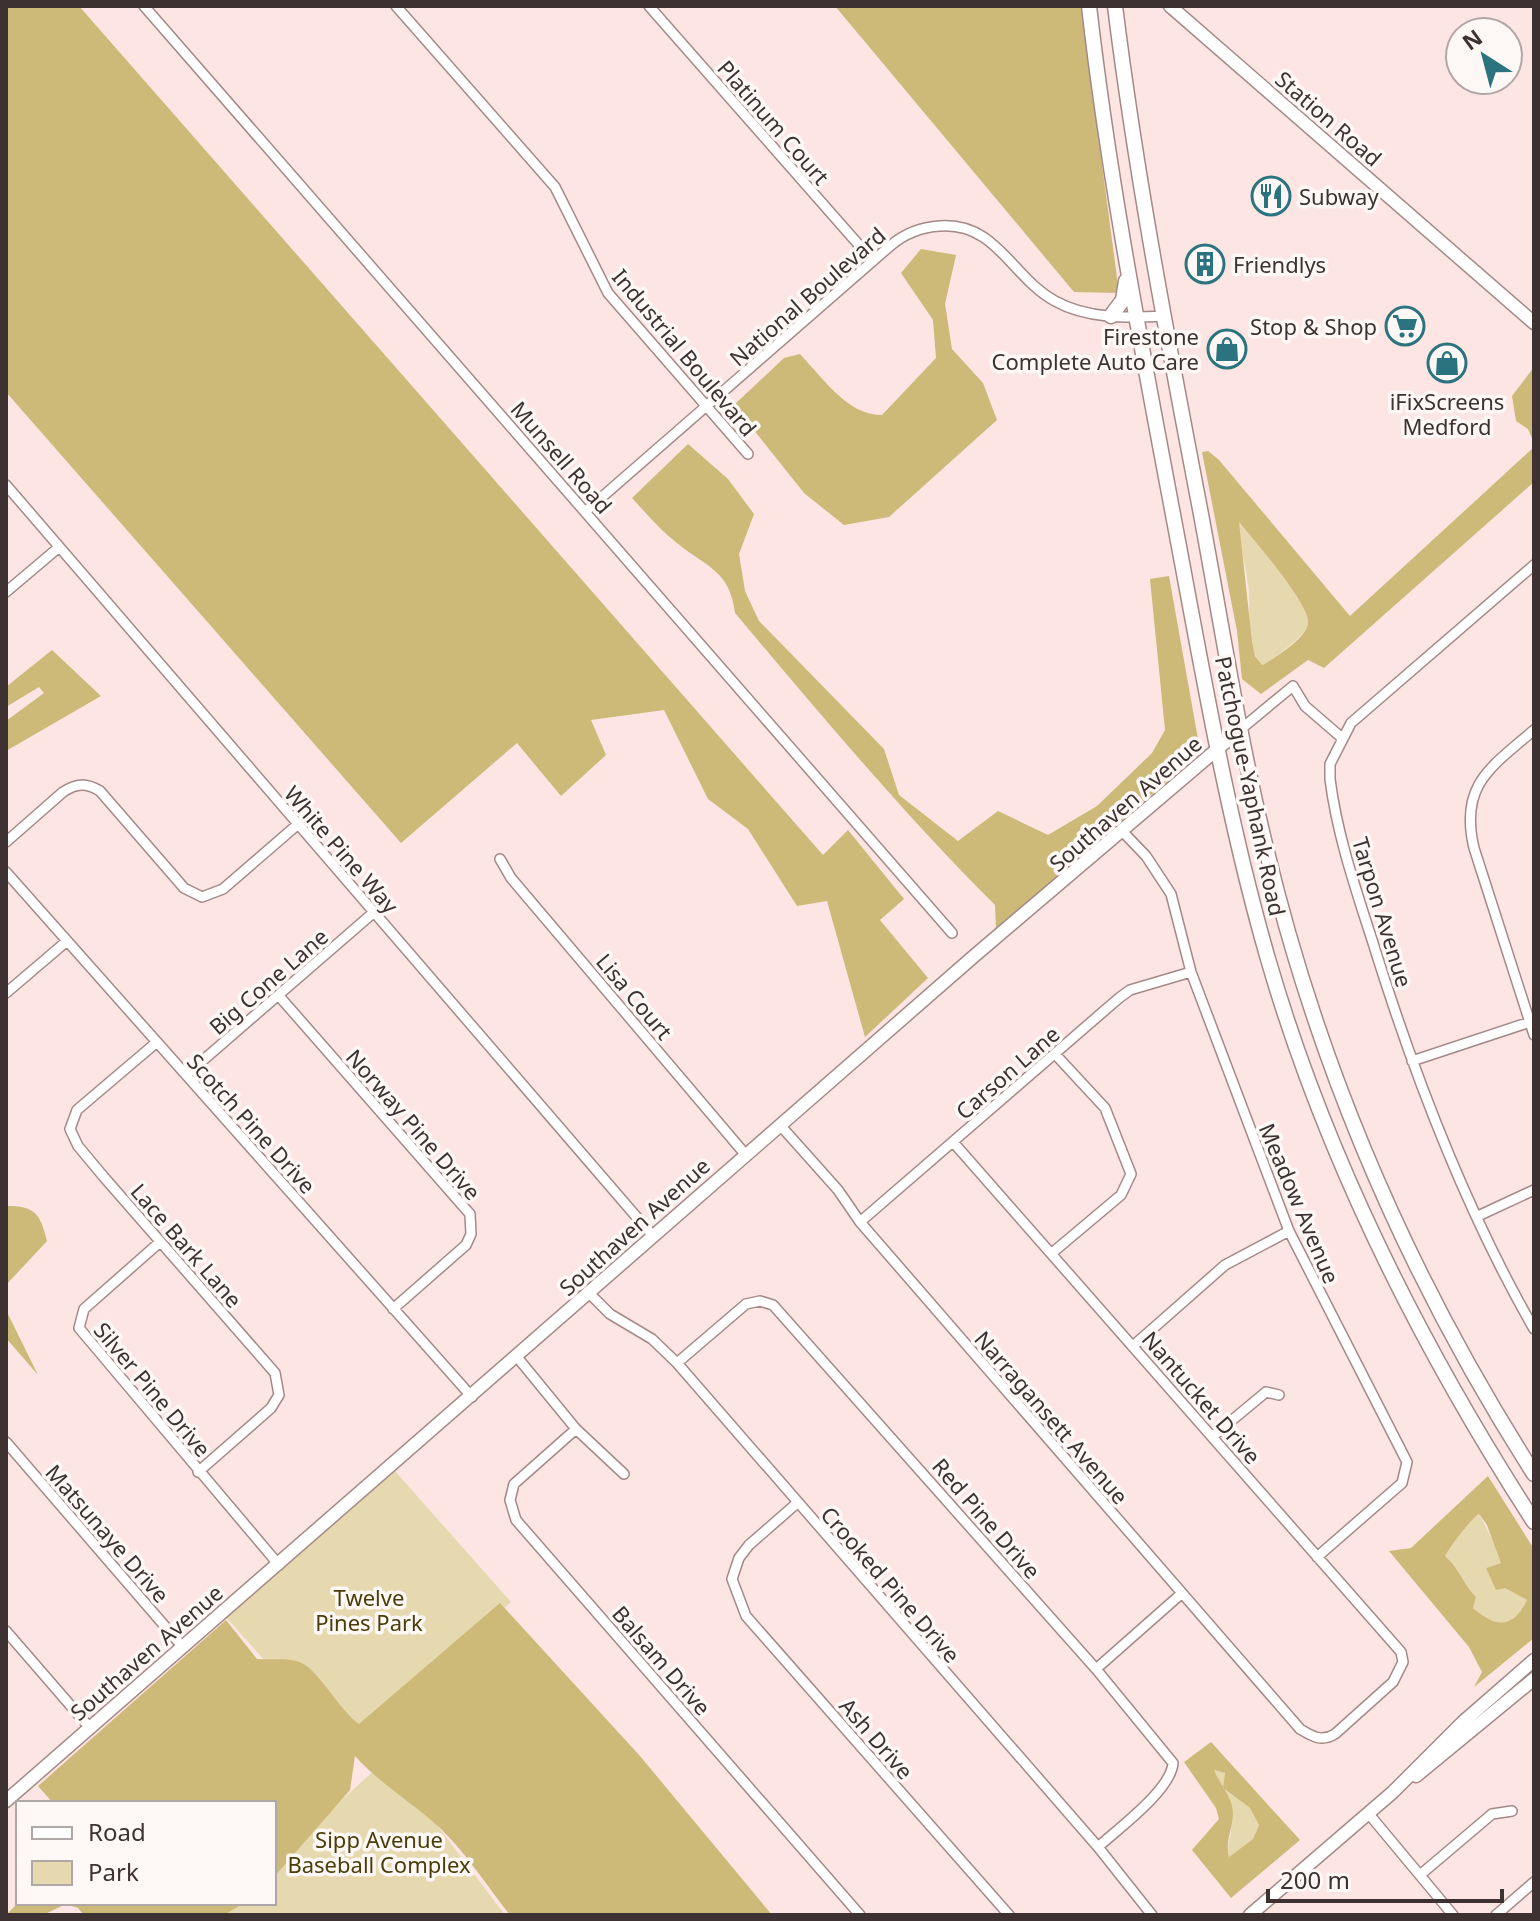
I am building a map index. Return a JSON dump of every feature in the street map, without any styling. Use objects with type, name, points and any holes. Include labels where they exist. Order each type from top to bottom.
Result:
[{"type":"main road","name":"Patchogue-Yaphank Road","points":[[1089,6],[1125,249],[1218,749],[1269,962],[1325,1122],[1413,1318],[1534,1522]]},
{"type":"main road","name":"Patchogue-Yaphank Road","points":[[1118,6],[1123,71],[1163,316],[1241,729],[1275,886],[1312,1010],[1351,1117],[1427,1286],[1474,1375],[1534,1474]]},
{"type":"main road","points":[[1111,316],[1125,296],[1125,249]]},
{"type":"main road","points":[[1520,1500],[1534,1511]]},
{"type":"street","name":"Munsell Road","points":[[144,6],[952,933]]},
{"type":"street","name":"Industrial Boulevard","points":[[396,6],[555,187],[570,211],[608,293],[748,454]]},
{"type":"street","name":"Platinum Court","points":[[649,6],[873,261]]},
{"type":"street","name":"Station Road","points":[[1170,6],[1534,323]]},
{"type":"street","name":"National Boulevard","points":[[586,511],[873,261],[913,232],[956,226],[989,239],[1033,285],[1056,302],[1111,316],[1163,316]]},
{"type":"street","name":"White Pine Way","points":[[6,485],[653,1236]]},
{"type":"street","points":[[6,592],[58,548]]},
{"type":"street","name":"Tarpon Avenue","points":[[1532,570],[1351,723],[1330,764],[1337,816],[1360,903],[1412,1061],[1478,1216],[1534,1329]]},
{"type":"street","name":"Southaven Avenue","points":[[6,1801],[472,1397],[745,1154],[1293,686],[1305,706],[1342,738]]},
{"type":"street","points":[[1532,734],[1484,775],[1476,787],[1470,818],[1474,848],[1534,1035]]},
{"type":"street","points":[[6,842],[63,792],[73,786],[92,786],[100,791],[184,888],[202,897],[223,889],[297,825]]},
{"type":"street","name":"Meadow Avenue","points":[[1123,832],[1146,856],[1171,894],[1191,972],[1289,1231],[1407,1462],[1402,1483],[1317,1557]]},
{"type":"street","name":"Lisa Court","points":[[500,859],[511,878],[745,1154]]},
{"type":"street","name":"Scotch Pine Drive","points":[[6,872],[472,1397]]},
{"type":"street","name":"Big Cone Lane","points":[[186,1075],[373,913]]},
{"type":"street","points":[[6,993],[67,941]]},
{"type":"street","name":"Carson Lane","points":[[860,1222],[1130,990],[1191,972]]},
{"type":"street","name":"Norway Pine Drive","points":[[279,996],[470,1214],[471,1234],[466,1245],[393,1309]]},
{"type":"street","points":[[1412,1061],[1530,1022]]},
{"type":"street","name":"Lace Bark Lane","points":[[157,1042],[77,1110],[70,1129],[78,1146],[275,1373],[279,1382],[279,1395],[271,1408],[198,1472]]},
{"type":"street","points":[[1052,1253],[1121,1195],[1131,1174],[1105,1108],[1055,1054]]},
{"type":"street","name":"Narragansett Avenue","points":[[780,1125],[838,1190],[860,1222],[1300,1729]]},
{"type":"street","name":"Nantucket Drive","points":[[953,1142],[1401,1652],[1403,1662],[1393,1682],[1327,1739],[1300,1729]]},
{"type":"street","points":[[1478,1216],[1534,1190]]},
{"type":"street","points":[[1133,1346],[1225,1265],[1289,1231]]},
{"type":"street","name":"Silver Pine Drive","points":[[160,1242],[84,1309],[79,1328],[279,1565]]},
{"type":"street","name":"Crooked Pine Drive","points":[[589,1293],[610,1314],[644,1333],[677,1363],[796,1504],[1098,1847],[1152,1915]]},
{"type":"street","name":"Red Pine Drive","points":[[677,1363],[746,1304],[760,1301],[773,1305],[1096,1669],[1173,1763],[1172,1774],[1162,1787],[1098,1847]]},
{"type":"street","points":[[517,1357],[576,1429],[624,1474]]},
{"type":"street","points":[[1213,1436],[1266,1392],[1279,1395]]},
{"type":"street","name":"Balsam Drive","points":[[576,1429],[514,1484],[510,1500],[516,1520],[860,1915]]},
{"type":"street","name":"Matsunaye Drive","points":[[6,1442],[182,1646]]},
{"type":"street","name":"Ash Drive","points":[[796,1504],[749,1545],[739,1558],[732,1579],[746,1616],[1009,1915]]},
{"type":"street","points":[[1096,1669],[1181,1594]]},
{"type":"street","points":[[6,1631],[90,1728]]},
{"type":"street","points":[[1250,1915],[1393,1792],[1463,1722],[1534,1660]]},
{"type":"street","points":[[1393,1792],[1436,1762],[1534,1679]]},
{"type":"street","points":[[1420,1875],[1492,1814],[1512,1811]]},
{"type":"street","points":[[1368,1813],[1453,1915]]},
{"type":"street","points":[[1496,1915],[1534,1882]]},
{"type":"green space","points":[[1238,521],[1280,572],[1307,615],[1308,624],[1302,635],[1262,665],[1250,637],[1248,584]]},
{"type":"green space","name":"Twelve Pines Park","points":[[394,1470],[511,1602],[343,1749],[226,1617]]},
{"type":"green space","points":[[1479,1514],[1499,1552],[1501,1563],[1486,1568],[1505,1588],[1527,1600],[1515,1617],[1502,1623],[1488,1619],[1472,1607],[1476,1597],[1445,1556]]},
{"type":"green space","name":"Sipp Avenue Baseball Complex","points":[[387,1759],[505,1915],[214,1915],[226,1905],[276,1905],[276,1859]]},
{"type":"green space","points":[[1214,1770],[1225,1773],[1224,1789],[1250,1808],[1259,1825],[1253,1839],[1229,1857],[1230,1819]]},
{"type":"shaded area","points":[[6,6],[79,6],[823,855],[848,830],[904,899],[880,920],[928,978],[865,1037],[827,901],[797,906],[748,829],[708,799],[664,710],[591,720],[606,755],[561,796],[517,743],[401,843],[6,392]]},
{"type":"shaded area","points":[[835,6],[1081,6],[1119,293],[1074,292]]},
{"type":"shaded area","points":[[921,249],[956,255],[945,304],[952,349],[983,383],[997,420],[889,517],[844,525],[804,493],[734,405],[784,358],[800,354],[836,394],[858,409],[882,415],[936,358],[933,320],[901,273]]},
{"type":"shaded area","points":[[1534,367],[1534,443],[1528,429],[1516,421],[1512,396]]},
{"type":"shaded area","points":[[688,444],[728,479],[754,514],[739,554],[745,591],[759,621],[884,749],[899,795],[958,841],[998,811],[1048,835],[1097,806],[1152,753],[1165,730],[1150,579],[1169,576],[1198,739],[1182,768],[996,930],[995,905],[894,799],[735,613],[728,587],[722,578],[671,538],[632,498]]},
{"type":"shaded area","points":[[1534,447],[1534,482],[1324,668],[1308,660],[1261,694],[1242,679],[1237,631],[1202,452],[1208,451],[1219,460],[1350,616]],"holes":[[[1239,522],[1291,588],[1307,615],[1306,630],[1296,642],[1262,665],[1255,656],[1252,642]]]},
{"type":"shaded area","points":[[52,650],[101,696],[6,751],[6,721],[44,693],[39,687],[6,707],[6,687]]},
{"type":"shaded area","points":[[6,1206],[35,1213],[47,1241],[6,1285]]},
{"type":"shaded area","points":[[6,1310],[38,1375],[6,1338]]},
{"type":"shaded area","points":[[1488,1476],[1534,1549],[1534,1638],[1474,1687],[1482,1672],[1469,1647],[1389,1551],[1411,1548]],"holes":[[[1479,1514],[1487,1525],[1501,1563],[1486,1568],[1496,1590],[1505,1588],[1527,1600],[1509,1621],[1496,1622],[1473,1608],[1476,1597],[1445,1556]]]},
{"type":"shaded area","points":[[500,1603],[640,1756],[772,1915],[510,1915],[450,1838],[355,1756],[350,1790],[276,1875],[276,1801],[51,1801],[38,1786],[226,1620],[257,1659],[291,1660],[304,1664],[359,1724]]},
{"type":"shaded area","points":[[1211,1742],[1300,1840],[1231,1898],[1192,1850],[1219,1819],[1216,1808],[1184,1762]],"holes":[[[1214,1770],[1225,1773],[1223,1787],[1216,1774]],[[1224,1789],[1250,1808],[1259,1825],[1253,1839],[1229,1857],[1233,1813]]]},
{"type":"shaded area","points":[[16,1905],[64,1905],[43,1915],[6,1915]]},
{"type":"shaded area","points":[[69,1905],[241,1905],[224,1915],[84,1915],[78,1908]]},
{"type":"place","name":"Subway","points":[[1271,196]]},
{"type":"place","name":"Friendlys","points":[[1205,264]]},
{"type":"place","name":"Stop & Shop","points":[[1405,326]]},
{"type":"place","name":"Firestone Complete Auto Care","points":[[1227,349]]},
{"type":"place","name":"iFixScreens Medford","points":[[1447,363]]}]
